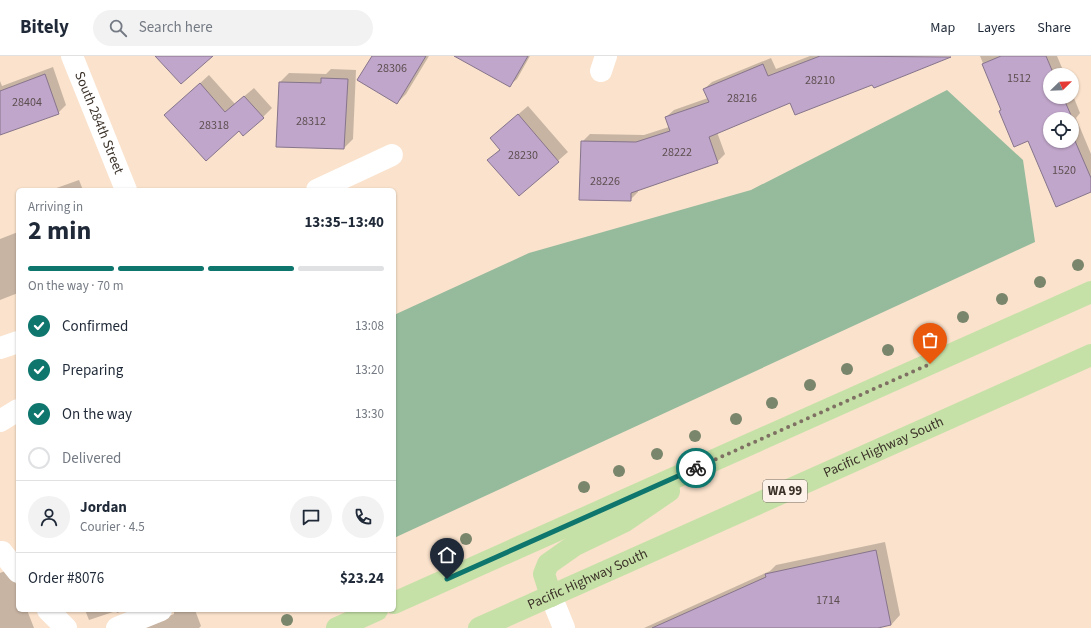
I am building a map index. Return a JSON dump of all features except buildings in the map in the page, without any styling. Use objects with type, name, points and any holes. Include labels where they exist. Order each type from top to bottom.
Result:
[{"type":"main road","points":[[396,602],[1091,292]]},
{"type":"main road","name":"Pacific Highway South","points":[[479,628],[1091,355]]},
{"type":"main road","points":[[551,596],[544,574],[548,564],[575,545],[625,522],[711,461]]},
{"type":"main road","points":[[337,628],[373,612]]},
{"type":"street","name":"South 284th Street","points":[[72,56],[125,188]]},
{"type":"street","points":[[321,188],[392,155]]},
{"type":"street","points":[[0,348],[16,343]]},
{"type":"street","points":[[0,421],[16,411]]},
{"type":"street","points":[[0,552],[2,552],[16,570]]},
{"type":"street","points":[[551,596],[564,628]]},
{"type":"street","points":[[50,612],[66,628]]},
{"type":"street","points":[[117,628],[156,612]]},
{"type":"green space","points":[[947,90],[1023,160],[1035,242],[396,537],[396,314],[529,253],[751,190]]},
{"type":"way so far","points":[[696,468],[930,364]]},
{"type":"route","points":[[447,579],[696,468]]}]
